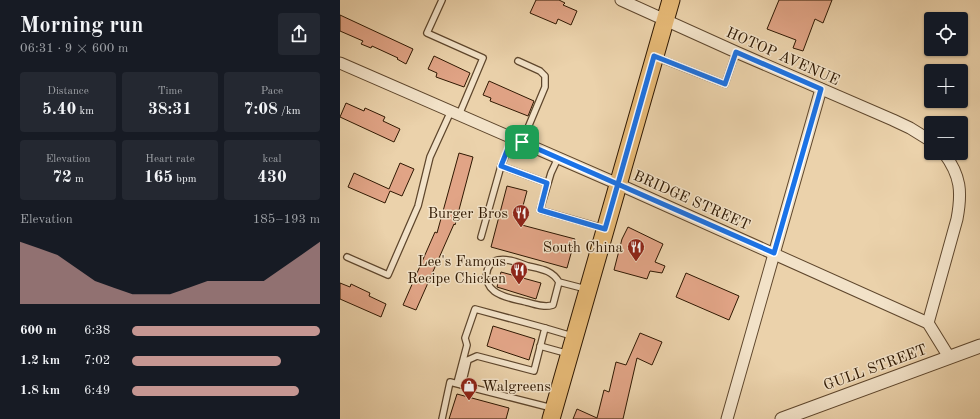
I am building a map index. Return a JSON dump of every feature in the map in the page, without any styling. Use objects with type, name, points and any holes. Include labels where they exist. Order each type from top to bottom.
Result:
[{"type":"main road","points":[[553,414],[664,19],[671,0]]},
{"type":"street","name":"HOTOP AVENUE","points":[[621,0],[634,3],[664,19],[736,52],[910,128],[924,137]]},
{"type":"street","name":"BRIDGE STREET","points":[[340,63],[618,184],[928,323]]},
{"type":"street","points":[[727,419],[821,89]]},
{"type":"street","points":[[949,160],[958,178],[960,202],[928,323],[949,357]]},
{"type":"street","name":"GULL STREET","points":[[782,419],[980,346]]},
{"type":"lane","points":[[347,257],[388,275],[418,206],[430,157],[455,113],[482,58],[427,33],[442,0]]},
{"type":"lane","points":[[654,56],[725,84],[736,52]]},
{"type":"lane","points":[[481,237],[501,166],[517,140],[545,87],[545,76],[540,71],[518,61]]},
{"type":"lane","points":[[558,158],[547,183],[540,210],[605,229]]},
{"type":"lane","points":[[501,166],[547,183]]},
{"type":"lane","points":[[559,282],[552,305],[545,307],[500,295],[492,290],[487,282],[486,273],[490,265],[497,260],[506,259],[549,272],[555,275],[559,282],[588,290]]},
{"type":"lane","points":[[460,384],[467,345],[465,338],[475,309],[575,337]]},
{"type":"lane","points":[[460,384],[468,360],[477,356],[534,372],[545,328]]},
{"type":"lane","points":[[540,346],[570,354]]},
{"type":"lane","points":[[442,419],[450,382],[553,414]]},
{"type":"building","points":[[536,0],[559,0],[565,3],[563,5],[577,11],[571,25],[558,19],[556,24],[530,13]]},
{"type":"building","points":[[779,0],[832,0],[823,23],[815,19],[803,51],[793,48],[796,40],[767,29]]},
{"type":"building","points":[[340,15],[413,49],[406,64],[397,59],[398,58],[372,46],[371,48],[361,44],[363,41],[340,31]]},
{"type":"building","points":[[434,56],[470,73],[464,87],[436,77],[437,73],[428,69]]},
{"type":"building","points":[[489,81],[534,101],[528,116],[490,101],[491,98],[483,95]]},
{"type":"building","points":[[346,103],[364,111],[365,108],[385,117],[383,121],[400,129],[394,142],[340,117]]},
{"type":"building","points":[[459,153],[473,157],[455,225],[454,224],[416,310],[403,305],[435,232],[437,233]]},
{"type":"building","points":[[400,163],[414,169],[402,196],[390,191],[385,203],[348,187],[354,173],[389,189]]},
{"type":"building","points":[[507,186],[527,191],[518,224],[575,239],[567,268],[491,247]]},
{"type":"building","points":[[628,227],[663,244],[655,262],[665,266],[662,273],[650,271],[647,279],[614,270],[622,239]]},
{"type":"building","name":"Lee's Famous Recipe Chicken","points":[[501,272],[541,283],[536,299],[497,287]]},
{"type":"building","points":[[686,273],[739,296],[729,320],[676,297]]},
{"type":"building","points":[[340,283],[350,287],[351,284],[370,293],[369,296],[386,304],[381,317],[340,299]]},
{"type":"building","points":[[493,326],[535,339],[529,360],[487,346]]},
{"type":"building","points":[[640,333],[662,342],[652,365],[637,358],[623,419],[573,419],[577,409],[597,418],[604,390],[609,392],[616,362],[626,365]]},
{"type":"building","name":"Walgreens","points":[[457,394],[509,408],[506,419],[449,419]]},
{"type":"place","name":"Burger Bros","points":[[521,228]]},
{"type":"place","name":"South China","points":[[636,262]]},
{"type":"place","name":"Lee's Famous Recipe Chicken","points":[[519,285]]},
{"type":"place","name":"Walgreens","points":[[469,401]]},
{"type":"route","points":[[522,142],[512,138],[501,166],[547,183],[540,210],[605,229],[618,184],[654,56],[725,84],[736,52],[821,89],[774,253],[618,184],[522,142]]}]
